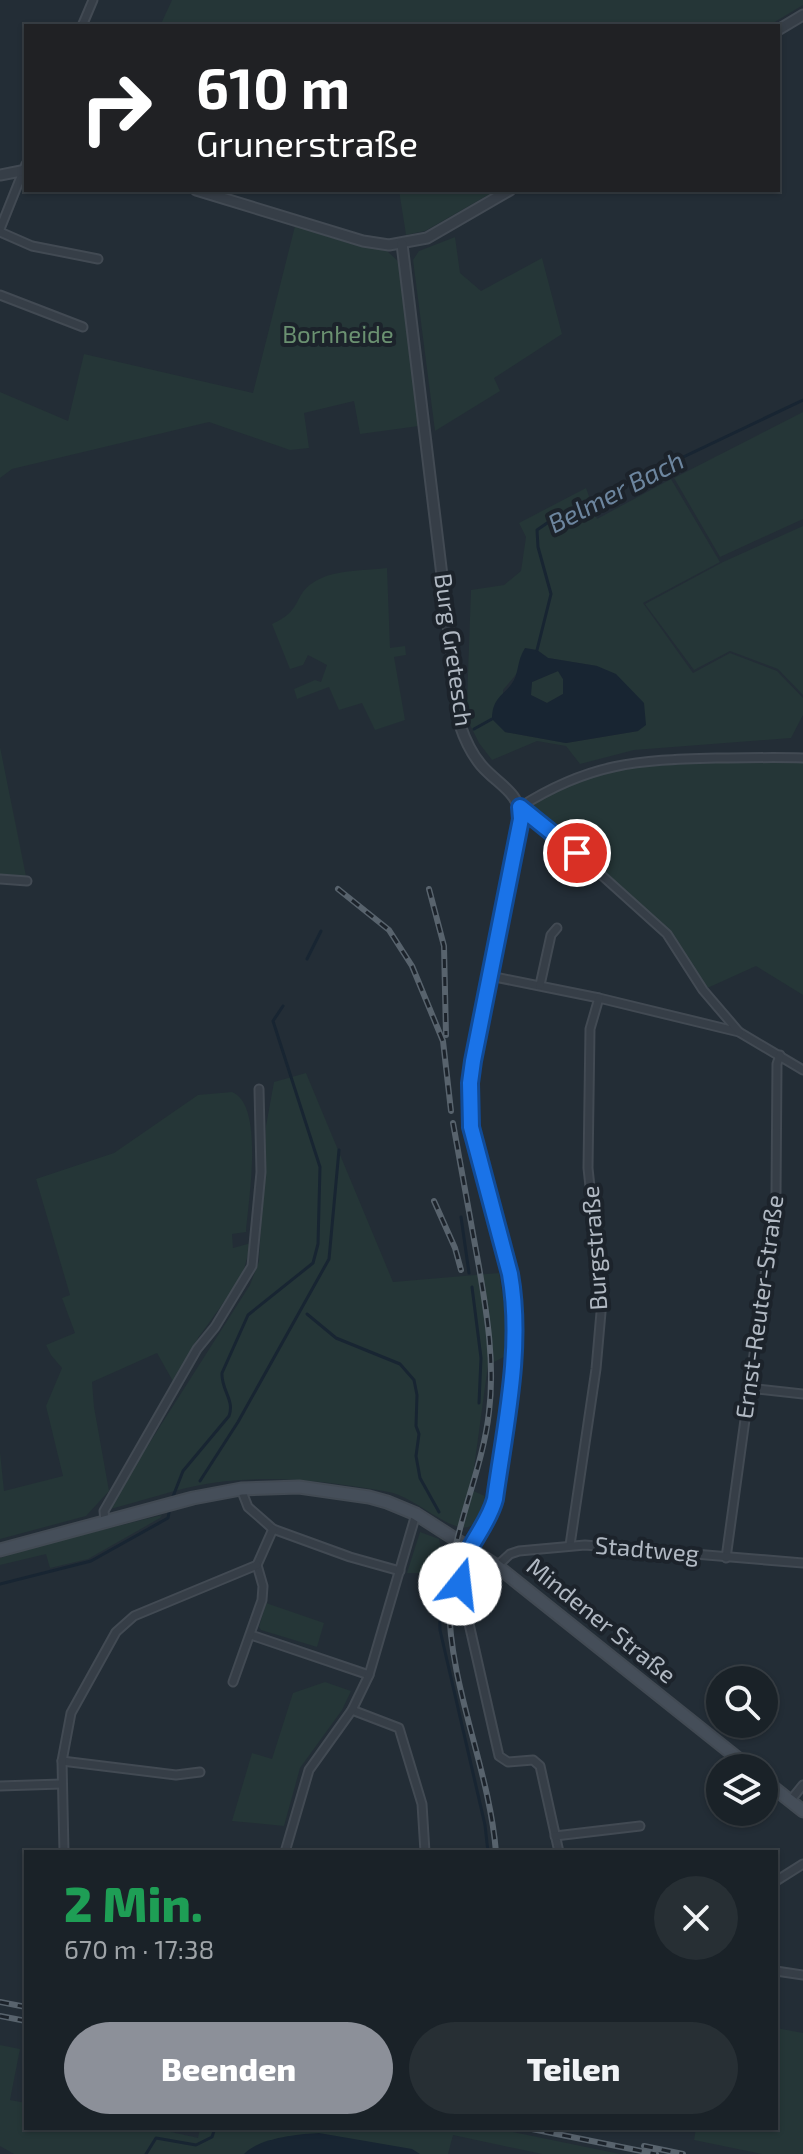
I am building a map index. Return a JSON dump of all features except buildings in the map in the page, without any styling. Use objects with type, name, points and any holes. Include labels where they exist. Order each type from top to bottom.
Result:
[{"type":"main road","name":"Mindener Straße","points":[[0,1550],[193,1498],[241,1489],[280,1486],[369,1497],[416,1514],[497,1566],[732,1754]]},
{"type":"main road","points":[[778,1791],[803,1811]]},
{"type":"street","points":[[83,24],[93,0]]},
{"type":"street","points":[[780,29],[803,15]]},
{"type":"street","points":[[0,175],[24,168]]},
{"type":"street","points":[[24,171],[0,231],[32,246],[98,259]]},
{"type":"street","points":[[203,192],[363,241],[389,245],[427,238],[507,192]]},
{"type":"street","name":"Burg Gretesch","points":[[402,244],[460,725],[468,747],[481,766],[513,794],[520,807]]},
{"type":"street","points":[[0,295],[83,327]]},
{"type":"street","points":[[520,807],[547,790],[588,773],[634,762],[768,756],[803,758]]},
{"type":"street","points":[[520,807],[521,819],[470,1083],[470,1116],[510,1274],[514,1341],[495,1499],[492,1512],[462,1560],[460,1584],[499,1756],[508,1762],[533,1760],[540,1766],[558,1850]]},
{"type":"street","points":[[520,807],[577,853],[667,934],[703,990],[739,1032]]},
{"type":"street","points":[[0,879],[27,881]]},
{"type":"street","points":[[540,985],[551,935],[557,928]]},
{"type":"street","points":[[490,976],[599,998],[739,1032],[803,1070]]},
{"type":"street","name":"Burgstraße","points":[[570,1545],[596,1369],[602,1301],[588,1168],[590,1029],[599,998]]},
{"type":"street","name":"Ernst-Reuter-Straße","points":[[726,1558],[776,1194],[777,1064],[780,1055]]},
{"type":"street","points":[[105,1521],[104,1511],[144,1437],[252,1266],[261,1172],[259,1089]]},
{"type":"street","points":[[748,1388],[803,1394]]},
{"type":"street","points":[[241,1489],[248,1507],[273,1529],[350,1557],[400,1571]]},
{"type":"street","points":[[286,1850],[309,1770],[352,1710],[369,1675],[416,1514]]},
{"type":"street","points":[[233,1682],[262,1600],[263,1586],[257,1565],[273,1529]]},
{"type":"street","name":"Stadtweg","points":[[497,1566],[510,1554],[570,1545],[803,1563]]},
{"type":"street","points":[[64,1850],[62,1761],[71,1713],[116,1632],[134,1616],[257,1565]]},
{"type":"street","points":[[251,1635],[369,1675]]},
{"type":"street","points":[[352,1710],[399,1728],[422,1804],[425,1850]]},
{"type":"street","points":[[62,1761],[176,1775],[200,1772]]},
{"type":"street","points":[[0,1786],[61,1784]]},
{"type":"street","points":[[790,1801],[803,1785]]},
{"type":"street","points":[[555,1836],[640,1826]]},
{"type":"street","points":[[778,1880],[803,1864]]},
{"type":"street","points":[[778,1971],[803,1975]]},
{"type":"green space","points":[[172,0],[803,0],[803,5],[771,24],[161,24]]},
{"type":"green space","points":[[399,192],[493,192],[425,231],[406,235]]},
{"type":"green space","name":"Bornheide","points":[[295,226],[352,244],[387,251],[399,262],[419,426],[360,434],[354,401],[304,413],[309,448],[290,450],[209,422],[12,469],[0,478],[0,392],[68,421],[84,354],[253,393]]},
{"type":"green space","points":[[455,237],[460,273],[481,291],[542,258],[562,334],[494,378],[500,391],[435,431],[413,260],[419,251]]},
{"type":"green space","points":[[803,412],[803,519],[720,557],[674,478]]},
{"type":"green space","points":[[671,479],[720,562],[643,603],[693,673],[730,653],[777,671],[803,698],[803,715],[791,738],[634,750],[580,764],[566,746],[537,741],[492,760],[469,723],[471,590],[504,585],[521,571],[526,537],[519,523],[586,488],[597,519]],"holes":[[[537,650],[548,658],[597,666],[638,731],[566,743],[505,732],[503,690]]]},
{"type":"green space","points":[[803,526],[803,695],[778,669],[730,651],[694,670],[645,604],[723,562]]},
{"type":"green space","points":[[387,568],[390,648],[405,646],[406,655],[394,657],[405,720],[375,730],[362,703],[339,710],[329,687],[297,699],[294,689],[315,680],[321,682],[327,665],[308,655],[303,665],[290,669],[272,624],[288,614],[306,589],[319,579]]},
{"type":"green space","points":[[558,671],[563,679],[563,694],[547,703],[530,695],[532,682]]},
{"type":"green space","points":[[0,747],[27,881],[0,879]]},
{"type":"green space","points":[[803,758],[803,995],[756,966],[703,990],[667,934],[520,807],[547,790],[634,762]]},
{"type":"green space","points":[[306,1073],[393,1282],[499,1273],[506,1316],[504,1357],[488,1365],[471,1490],[485,1496],[480,1516],[472,1526],[461,1527],[448,1522],[389,1492],[278,1479],[199,1485],[110,1509],[250,1285],[259,1261],[266,1126],[274,1082]]},
{"type":"green space","points":[[232,1092],[242,1101],[251,1134],[246,1232],[232,1234],[233,1248],[251,1243],[242,1277],[198,1338],[174,1383],[157,1353],[92,1382],[109,1491],[86,1516],[0,1539],[0,1452],[4,1491],[63,1476],[46,1406],[62,1368],[46,1345],[75,1333],[62,1298],[70,1295],[36,1179],[114,1153],[198,1095]]},
{"type":"green space","points":[[162,1515],[88,1559],[50,1568],[46,1554],[0,1565],[0,1558],[37,1546]]},
{"type":"green space","points":[[420,1532],[439,1539],[441,1547],[437,1573],[407,1573]]},
{"type":"green space","points":[[266,1603],[324,1623],[317,1647],[261,1630],[259,1627]]},
{"type":"green space","points":[[325,1682],[351,1691],[342,1710],[300,1768],[284,1826],[232,1821],[252,1753],[272,1759],[293,1693]]},
{"type":"green space","points":[[778,2028],[803,2033],[803,2154],[762,2154],[694,2140],[696,2130],[778,2130]]},
{"type":"green space","points":[[0,2045],[20,2049],[10,2100],[24,2103],[24,2130],[162,2130],[198,2138],[200,2130],[504,2130],[620,2154],[542,2154],[453,2135],[448,2154],[14,2154],[0,2146]]},
{"type":"water","points":[[525,648],[537,650],[548,658],[597,666],[616,674],[644,703],[646,725],[638,731],[566,743],[505,732],[492,719],[494,705],[514,680]],"holes":[[[558,671],[563,679],[563,694],[547,703],[531,695],[532,682]]]},
{"type":"water","points":[[319,2133],[412,2149],[420,2154],[244,2154],[269,2141]]},
{"type":"waterway","name":"Belmer Bach","points":[[537,650],[551,594],[538,547],[537,530],[553,519],[803,400]]},
{"type":"waterway","name":"Belmer Bach","points":[[474,729],[492,719]]},
{"type":"waterway","name":"Belmer Bach","points":[[307,959],[321,931]]},
{"type":"waterway","name":"Belmer Bach","points":[[172,1499],[183,1471],[229,1416],[230,1405],[222,1373],[248,1315],[313,1263],[318,1244],[320,1167],[273,1021],[283,1006]]},
{"type":"waterway","points":[[200,1481],[238,1422],[329,1259],[339,1150]]},
{"type":"waterway","points":[[461,1217],[469,1273]]},
{"type":"waterway","points":[[472,1287],[481,1358],[479,1403]]},
{"type":"waterway","points":[[307,1314],[336,1338],[400,1364],[414,1380],[419,1434],[416,1456],[420,1478],[439,1512]]},
{"type":"waterway","name":"Belmer Bach","points":[[0,1584],[91,1561],[168,1518],[170,1507]]},
{"type":"waterway","points":[[445,1547],[439,1590],[440,1630],[485,1825],[488,1850]]},
{"type":"waterway","points":[[146,2154],[156,2138],[196,2145],[212,2137],[214,2130]]},
{"type":"railway","points":[[338,889],[389,930],[412,966],[443,1041],[451,1111]]},
{"type":"railway","points":[[429,889],[444,946],[446,1035]]},
{"type":"railway","points":[[453,1123],[485,1303],[491,1375],[485,1436],[454,1553],[449,1601],[455,1665],[486,1789],[496,1850]]},
{"type":"railway","points":[[434,1201],[455,1248],[461,1270]]},
{"type":"railway","points":[[0,2002],[24,2007]]},
{"type":"railway","points":[[0,2016],[24,2021]]},
{"type":"railway","points":[[537,2130],[656,2154]]},
{"type":"railway","points":[[644,2146],[683,2154]]},
{"type":"route","points":[[460,1584],[462,1560],[492,1512],[514,1353],[515,1318],[510,1274],[471,1127],[469,1105],[473,1061],[521,819],[520,807],[577,853]]}]
